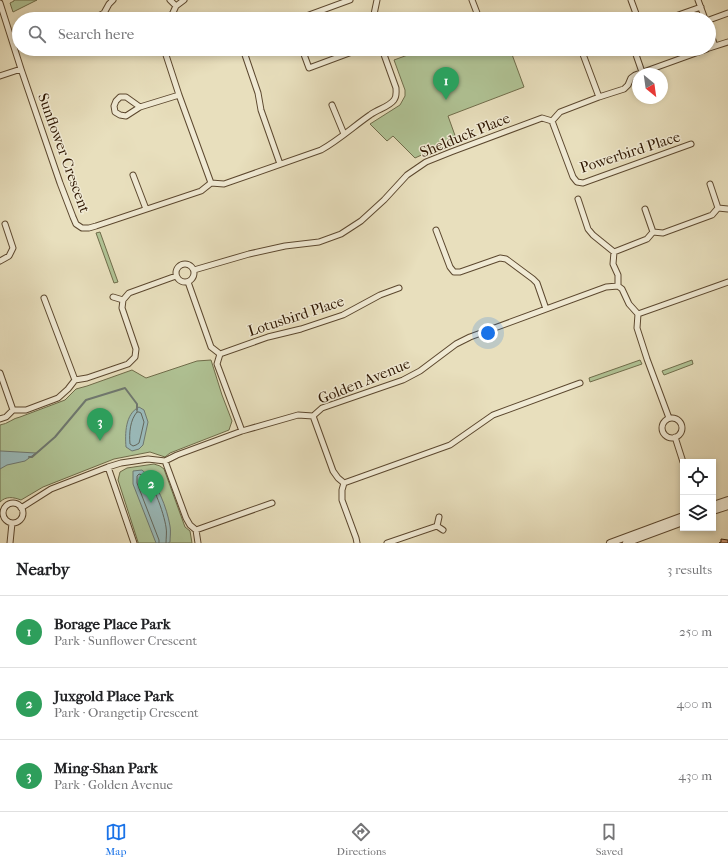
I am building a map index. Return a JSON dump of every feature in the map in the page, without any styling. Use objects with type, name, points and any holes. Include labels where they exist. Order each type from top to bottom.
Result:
[{"type":"street","points":[[106,12],[109,4],[113,0]]},
{"type":"street","points":[[170,0],[176,6]]},
{"type":"street","points":[[173,12],[176,6],[184,0]]},
{"type":"street","points":[[317,12],[350,0]]},
{"type":"street","points":[[374,12],[377,0]]},
{"type":"street","points":[[472,0],[477,12]]},
{"type":"street","points":[[631,0],[635,12]]},
{"type":"street","points":[[698,0],[703,12]]},
{"type":"street","name":"Sunflower Crescent","points":[[0,3],[12,41]]},
{"type":"street","points":[[687,12],[701,7]]},
{"type":"street","points":[[716,17],[728,13]]},
{"type":"street","points":[[716,46],[728,42]]},
{"type":"street","name":"Sunflower Crescent","points":[[17,56],[60,183],[76,224],[82,228],[89,228],[201,191],[211,183],[224,184],[322,150],[333,144],[370,115],[390,104],[396,98],[396,88],[385,56]]},
{"type":"street","points":[[166,56],[178,95],[211,183]]},
{"type":"street","points":[[245,56],[258,93],[261,110],[280,164]]},
{"type":"street","points":[[305,56],[309,68],[339,56]]},
{"type":"street","points":[[583,56],[598,97]]},
{"type":"street","points":[[636,56],[641,68]]},
{"type":"street","points":[[653,68],[688,56]]},
{"type":"street","points":[[0,76],[21,69]]},
{"type":"street","points":[[552,121],[560,112],[598,97],[624,89],[632,77]]},
{"type":"street","points":[[140,107],[126,97],[120,97],[114,106],[115,112],[120,116],[126,116],[140,107],[178,95]]},
{"type":"street","points":[[332,105],[344,134]]},
{"type":"street","name":"Shelduck Place","points":[[194,270],[285,246],[319,242],[341,234],[361,221],[384,200],[407,175],[426,162],[542,118],[552,121]]},
{"type":"street","name":"Powerbird Place","points":[[552,121],[573,177],[577,182],[583,183],[691,144]]},
{"type":"street","points":[[133,175],[146,209]]},
{"type":"street","points":[[710,184],[718,208]]},
{"type":"street","points":[[578,199],[588,229],[614,252]]},
{"type":"street","points":[[718,208],[728,209]]},
{"type":"street","points":[[653,232],[663,233],[704,218],[712,215],[718,208]]},
{"type":"street","points":[[645,209],[653,232]]},
{"type":"street","points":[[0,261],[9,256],[13,248],[5,224]]},
{"type":"street","points":[[436,230],[450,267],[454,272],[460,272],[500,258],[506,259],[534,279],[537,283],[546,309]]},
{"type":"street","points":[[614,252],[647,238],[653,232]]},
{"type":"street","points":[[614,252],[614,264],[618,275],[618,286],[622,289],[628,304],[638,314],[637,328],[647,360],[669,418]]},
{"type":"street","points":[[182,264],[190,266],[194,270],[193,279],[188,282],[179,281],[176,276],[177,268],[182,264]]},
{"type":"street","points":[[0,419],[6,417],[13,410],[26,410],[58,398],[75,380],[87,378],[128,364],[135,357],[136,349],[122,308],[123,300],[129,293],[176,276]]},
{"type":"street","points":[[188,282],[211,347],[220,354],[217,364],[242,431]]},
{"type":"street","points":[[638,314],[728,282]]},
{"type":"street","name":"Golden Avenue","points":[[21,508],[50,489],[108,467],[121,463],[148,459],[165,461],[177,455],[242,431],[298,415],[313,416],[322,408],[403,380],[416,373],[456,344],[470,337],[606,287],[618,286]]},
{"type":"street","name":"Lotusbird Place","points":[[220,354],[268,337],[301,330],[343,315],[380,295],[399,288]]},
{"type":"street","points":[[113,297],[123,300]]},
{"type":"street","points":[[44,298],[75,380]]},
{"type":"street","points":[[0,373],[13,410]]},
{"type":"street","points":[[344,482],[450,445],[493,415],[580,383]]},
{"type":"street","points":[[313,416],[333,471],[338,478],[344,482]]},
{"type":"street","points":[[669,418],[675,418],[681,425],[681,431],[678,436],[669,437],[664,433],[663,424],[669,418]]},
{"type":"street","points":[[675,437],[682,459]]},
{"type":"street","points":[[165,461],[186,518],[190,525],[196,530],[198,543]]},
{"type":"street","points":[[108,467],[134,543]]},
{"type":"street","points":[[344,482],[342,500],[357,543]]},
{"type":"street","points":[[716,505],[728,500]]},
{"type":"street","points":[[196,530],[272,503]]},
{"type":"street","points":[[10,504],[16,504],[21,508],[22,514],[18,521],[12,523],[7,521],[2,514],[5,508],[10,504]]},
{"type":"street","points":[[716,510],[728,506]]},
{"type":"street","points":[[437,526],[439,517]]},
{"type":"street","points":[[610,543],[680,517]]},
{"type":"street","points":[[10,543],[12,523]]},
{"type":"street","points":[[626,543],[680,523]]},
{"type":"street","points":[[437,526],[443,530]]},
{"type":"street","points":[[388,543],[437,526]]},
{"type":"green space","points":[[14,0],[37,0],[13,12],[10,3]]},
{"type":"green space","points":[[405,56],[513,56],[524,87],[448,116],[457,141],[415,158],[393,136],[387,141],[370,124],[400,105],[405,96],[405,90],[394,60]]},
{"type":"green space","points":[[100,232],[118,282],[114,283],[96,233]]},
{"type":"green space","points":[[211,360],[232,421],[229,430],[170,453],[165,457],[150,452],[114,459],[43,487],[21,500],[10,498],[0,502],[0,425],[65,400],[76,389],[132,370],[146,378],[197,361]]},
{"type":"green space","points":[[640,360],[642,364],[590,382],[589,378]]},
{"type":"green space","points":[[692,360],[693,364],[664,375],[662,371]]},
{"type":"green space","points":[[154,464],[164,469],[185,527],[190,531],[192,543],[138,543],[118,480],[120,472],[127,468]]},
{"type":"water","points":[[139,407],[144,410],[148,422],[143,445],[139,449],[132,451],[126,447],[127,425],[131,414]]},
{"type":"water","points":[[0,451],[36,453],[25,461],[7,465],[0,469]]},
{"type":"water","points":[[142,470],[157,488],[164,503],[170,528],[170,542],[168,543],[156,543],[133,484],[133,471]]},
{"type":"building","points":[[721,539],[728,540],[728,543],[719,543],[721,542]]},
{"type":"waterway","points":[[29,457],[32,457],[55,437],[86,400],[125,388],[137,404],[137,410]]},
{"type":"place","name":"Borage Place Park","points":[[446,100]]},
{"type":"place","name":"Ming-Shan Park","points":[[100,441]]},
{"type":"place","name":"Juxgold Place Park","points":[[151,503]]}]
